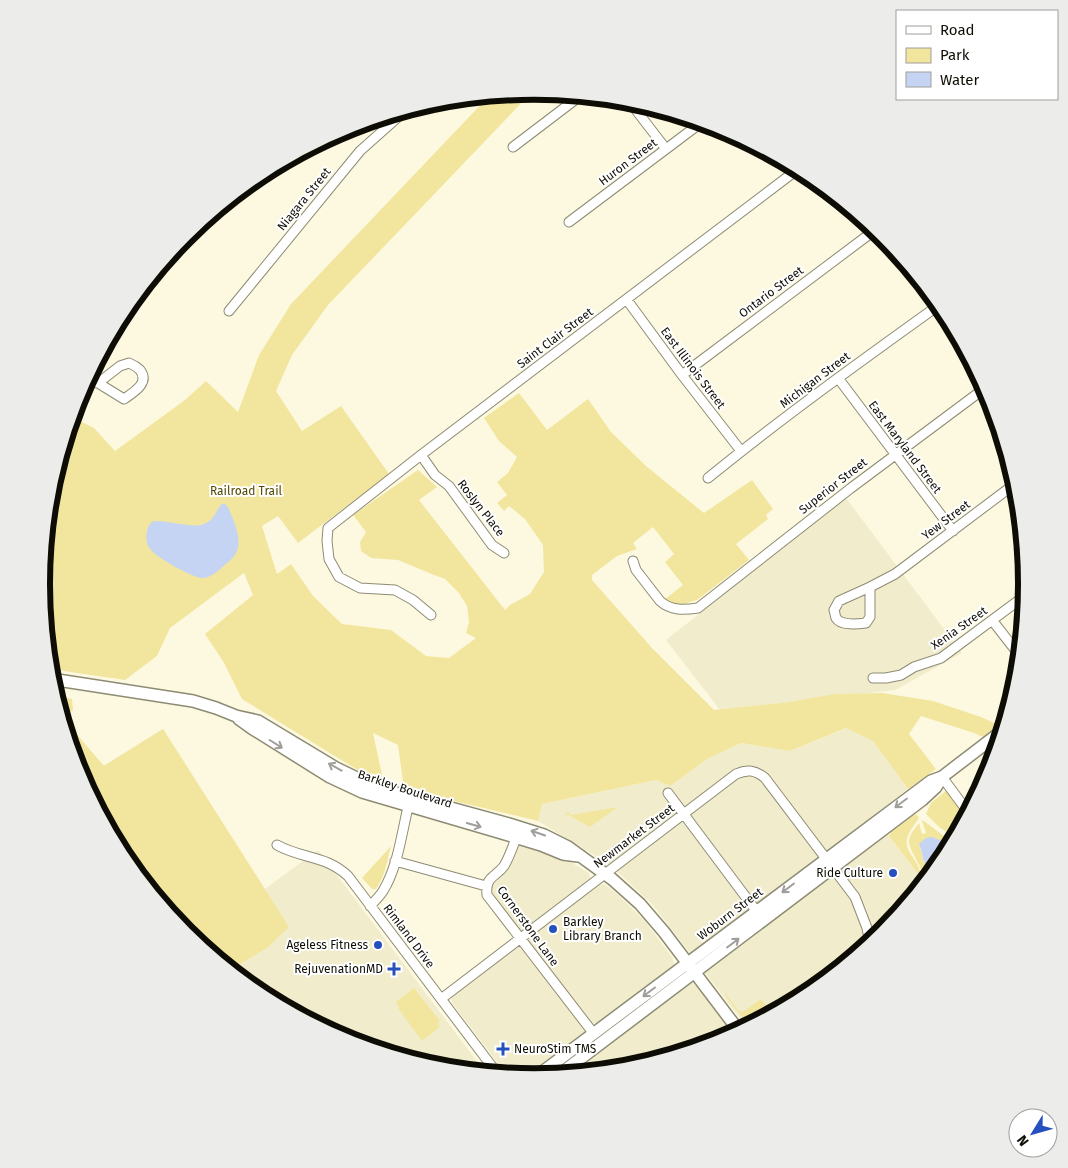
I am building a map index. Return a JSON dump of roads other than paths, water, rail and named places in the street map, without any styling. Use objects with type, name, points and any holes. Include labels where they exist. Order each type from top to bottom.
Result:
[{"type":"main road","name":"Barkley Boulevard","points":[[60,680],[193,701],[216,708],[236,716],[252,729],[330,777],[362,792],[410,801],[518,832],[541,845],[563,854],[580,857],[606,874],[640,904],[660,927],[734,1024]]},
{"type":"main road","name":"Woburn Street","points":[[569,1067],[691,968],[756,912],[922,800],[936,787],[942,776],[993,738]]},
{"type":"main road","name":"Woburn Street","points":[[548,1068],[691,968],[830,863]]},
{"type":"street","points":[[513,146],[572,102]]},
{"type":"street","points":[[637,111],[666,149]]},
{"type":"street","name":"Niagara Street","points":[[230,311],[360,151],[394,121]]},
{"type":"street","name":"Huron Street","points":[[569,222],[694,128]]},
{"type":"street","name":"Saint Clair Street","points":[[431,615],[413,600],[396,590],[360,588],[339,577],[329,559],[328,528],[420,455],[791,174]]},
{"type":"street","name":"Ontario Street","points":[[682,375],[869,235]]},
{"type":"street","name":"East Illinois Street","points":[[627,300],[741,452]]},
{"type":"street","name":"Michigan Street","points":[[708,478],[838,378],[932,310]]},
{"type":"street","points":[[94,383],[124,399],[139,388],[142,384],[143,376],[136,366],[124,364],[98,384]]},
{"type":"street","name":"East Maryland Street","points":[[838,378],[952,531]]},
{"type":"street","name":"Superior Street","points":[[633,561],[636,570],[665,605],[683,610],[698,608],[895,454],[978,393]]},
{"type":"street","name":"Roslyn Place","points":[[420,455],[435,475],[449,486],[492,545],[504,553]]},
{"type":"street","name":"Yew Street","points":[[870,587],[891,576],[1009,489]]},
{"type":"street","points":[[870,587],[870,618],[866,623],[841,622],[836,618],[834,610],[838,601],[870,587]]},
{"type":"street","name":"Xenia Street","points":[[873,678],[901,675],[914,667],[941,658],[1017,601]]},
{"type":"street","points":[[992,620],[1014,648]]},
{"type":"street","name":"Newmarket Street","points":[[441,999],[736,774],[745,770],[760,774],[765,778],[830,863],[858,903],[868,934]]},
{"type":"street","points":[[942,776],[964,806]]},
{"type":"street","points":[[668,793],[756,912]]},
{"type":"street","points":[[370,906],[382,893],[395,861],[410,801]]},
{"type":"street","name":"Cornerstone Lane","points":[[518,832],[504,865],[490,879],[486,886],[487,894],[594,1034]]},
{"type":"street","name":"Rimland Drive","points":[[278,845],[286,850],[330,863],[341,869],[348,876],[492,1066]]},
{"type":"street","points":[[395,861],[486,886]]},
{"type":"water","points":[[222,504],[228,507],[232,517],[238,534],[238,546],[233,558],[212,575],[201,578],[190,574],[160,558],[148,546],[146,534],[152,522],[201,525],[212,518]]},
{"type":"water","points":[[932,837],[943,842],[927,866],[919,844],[926,838]]},
{"type":"place","name":"Ride Culture","points":[[893,873]]},
{"type":"place","name":"Barkley Library Branch","points":[[553,929]]},
{"type":"place","name":"Ageless Fitness","points":[[378,945]]},
{"type":"place","name":"RejuvenationMD","points":[[394,969]]},
{"type":"place","name":"NeuroStim TMS","points":[[503,1049]]},
{"type":"park label","name":"Railroad Trail","points":[[246,491]]}]
